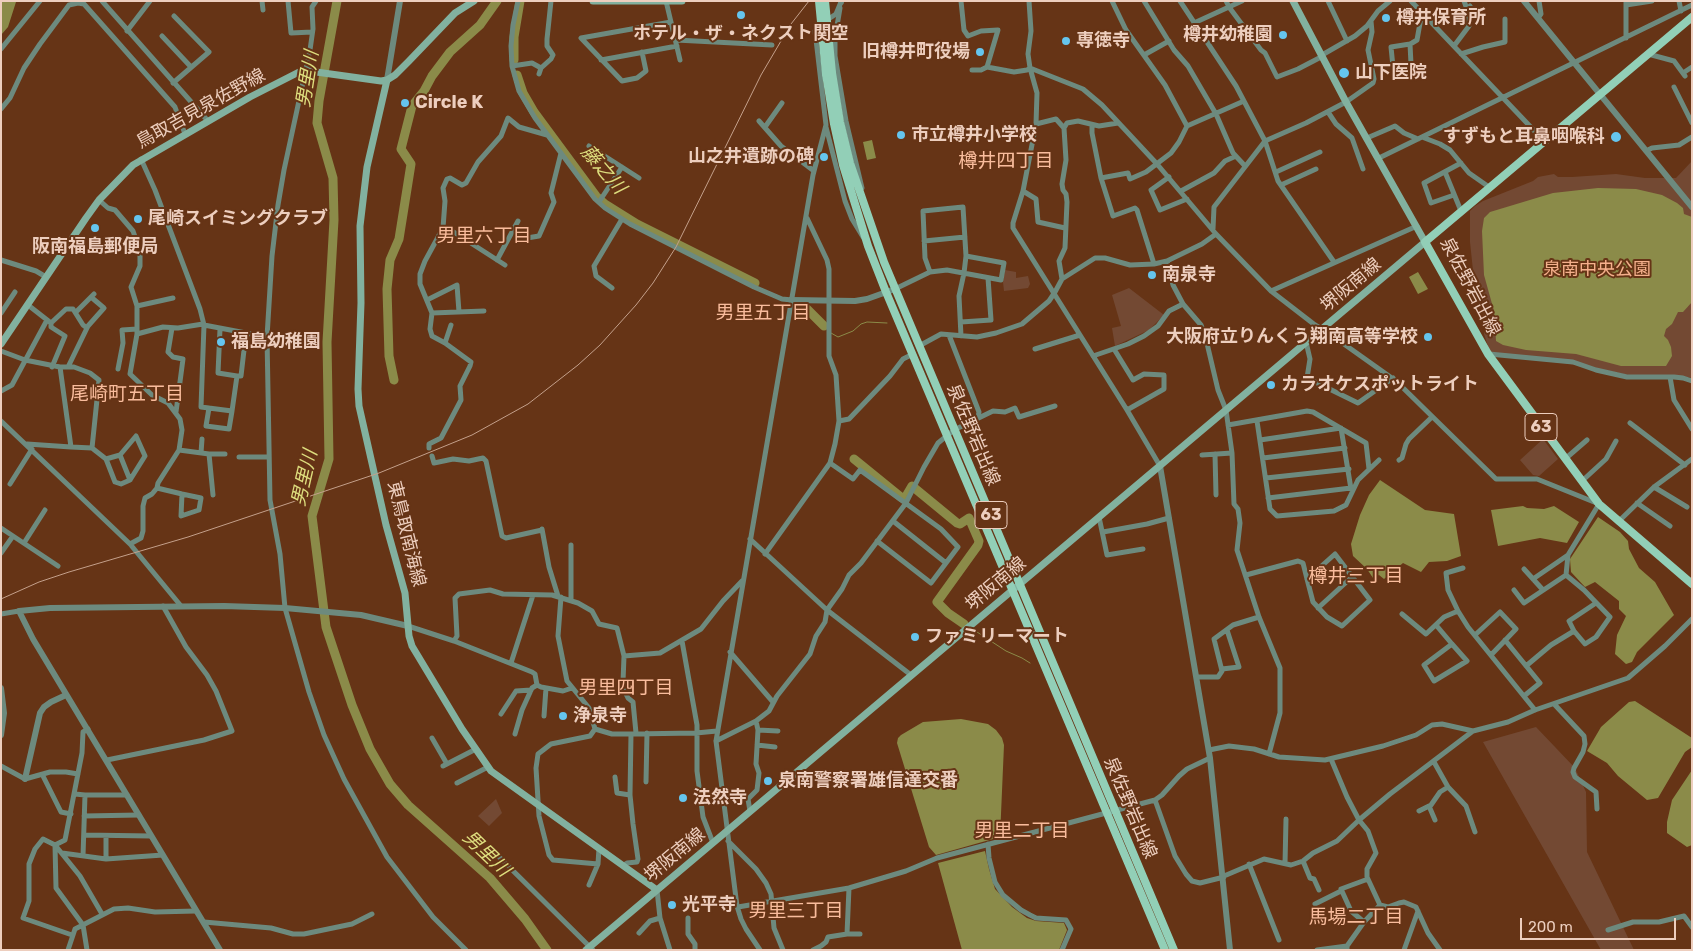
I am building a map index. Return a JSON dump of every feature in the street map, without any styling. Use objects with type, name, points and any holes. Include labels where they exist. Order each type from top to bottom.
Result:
[{"type":"main road","points":[[384,80],[395,75],[409,62],[455,13],[474,1]]},
{"type":"main road","points":[[593,1],[682,1]]},
{"type":"main road","name":"泉佐野岩出線","points":[[819,1],[834,124],[843,165],[868,246],[1165,950]]},
{"type":"main road","name":"泉佐野岩出線","points":[[825,1],[829,74],[850,163],[873,234],[894,289],[1174,950]]},
{"type":"main road","points":[[1293,1],[1346,102],[1425,242]]},
{"type":"main road","name":"泉佐野岩出線","points":[[1692,17],[1460,210],[1425,242],[1488,354],[1599,504],[1692,584]]},
{"type":"main road","name":"鳥取吉見泉佐野線","points":[[1,344],[99,200],[125,172],[141,159],[285,79],[307,71],[384,80]]},
{"type":"main road","name":"東鳥取南海線","points":[[384,80],[367,167],[360,226],[361,303],[358,389],[359,406],[386,525],[405,593],[411,641],[416,654],[493,774],[657,890]]},
{"type":"main road","name":"堺阪南線","points":[[590,949],[910,675],[1425,242]]},
{"type":"street","points":[[1,49],[40,1]]},
{"type":"street","points":[[128,30],[150,1]]},
{"type":"street","points":[[262,1],[263,10]]},
{"type":"street","points":[[288,1],[291,33],[312,32]]},
{"type":"street","points":[[384,80],[400,1]]},
{"type":"street","points":[[518,1],[512,34],[512,66],[519,92],[534,118],[588,191],[622,219],[754,287],[782,299],[829,302],[855,301],[894,289],[930,272],[947,270],[1001,280],[1004,263],[966,256]]},
{"type":"street","points":[[512,66],[532,63],[540,71],[551,60],[553,55],[547,46],[551,1]]},
{"type":"street","points":[[960,1],[964,30],[968,36],[981,31],[998,30],[987,67]]},
{"type":"street","points":[[1029,1],[1030,31],[1028,54],[1037,93],[1036,124],[1023,191],[1013,228],[1055,292],[1160,466],[1209,750],[1224,877],[1230,950]]},
{"type":"street","points":[[1112,1],[1126,30],[1166,85],[1187,126]]},
{"type":"street","points":[[1144,1],[1174,50],[1188,66],[1216,114],[1236,156],[1244,166]]},
{"type":"street","points":[[1180,1],[1244,101],[1265,141],[1281,185],[1334,262]]},
{"type":"street","points":[[1226,1],[1261,50],[1266,53],[1277,77],[1298,69],[1355,36],[1390,1]]},
{"type":"street","points":[[1194,23],[1242,1]]},
{"type":"street","points":[[1328,1],[1347,41]]},
{"type":"street","points":[[1412,1],[1544,141]]},
{"type":"street","points":[[1454,46],[1468,26],[1469,18],[1466,10],[1469,8],[1464,1]]},
{"type":"street","points":[[1524,1],[1692,207]]},
{"type":"street","points":[[1538,18],[1541,14],[1539,1]]},
{"type":"street","points":[[1626,38],[1626,3],[1652,1]]},
{"type":"street","points":[[1679,1],[1681,11]]},
{"type":"street","points":[[103,2],[208,121]]},
{"type":"street","points":[[314,2],[307,71],[284,170],[278,205],[272,256],[267,337],[270,500],[280,554],[285,608],[309,692],[324,735],[344,779],[387,857],[433,917],[466,950]]},
{"type":"street","points":[[666,2],[680,60]]},
{"type":"street","points":[[840,2],[836,14],[818,26],[815,31],[818,61],[826,124],[846,201],[852,219],[868,246]]},
{"type":"street","points":[[840,2],[835,56],[846,121],[873,234]]},
{"type":"street","points":[[1,109],[10,98],[24,68],[40,44],[69,5],[78,3],[84,4],[175,107],[185,134]]},
{"type":"street","points":[[1379,158],[1692,5]]},
{"type":"street","points":[[1410,44],[1411,64],[1393,66],[1391,47],[1410,44],[1416,40],[1422,12]]},
{"type":"street","points":[[173,83],[209,52],[174,16]]},
{"type":"street","points":[[1461,54],[1483,46],[1506,42],[1505,19]]},
{"type":"street","points":[[919,346],[942,334],[977,337],[1022,324],[1049,301],[1062,279],[1095,258],[1105,258],[1130,265],[1154,264],[1167,261],[1202,244],[1214,232],[1214,207],[1265,141],[1328,112],[1374,83],[1368,50],[1372,32],[1371,20]]},
{"type":"street","points":[[642,52],[646,71],[637,78],[622,81],[581,38],[671,22]]},
{"type":"street","points":[[826,22],[830,24],[836,34]]},
{"type":"street","points":[[1100,43],[1126,30]]},
{"type":"street","points":[[162,36],[191,67]]},
{"type":"street","points":[[1144,55],[1169,41]]},
{"type":"street","points":[[601,60],[676,43],[772,45]]},
{"type":"street","points":[[1648,54],[1674,61],[1684,74],[1692,67]]},
{"type":"street","points":[[818,61],[830,60],[835,56]]},
{"type":"street","points":[[972,70],[981,70],[987,67],[1014,72],[1030,68],[1083,88],[1102,105],[1157,164],[1214,232],[1272,291],[1322,329],[1393,378],[1496,479],[1537,480],[1599,504],[1568,555],[1533,579]]},
{"type":"street","points":[[1674,87],[1692,123]]},
{"type":"street","points":[[1101,178],[1128,173],[1130,179],[1146,172],[1170,153],[1179,142],[1187,126],[1244,101]]},
{"type":"street","points":[[765,127],[782,103]]},
{"type":"street","points":[[1328,112],[1336,124],[1352,138],[1363,169]]},
{"type":"street","points":[[429,448],[429,444],[441,438],[461,400],[460,386],[471,362],[432,336],[430,329],[432,313],[420,284],[420,274],[443,228],[444,184],[450,178],[462,185],[466,183],[478,162],[501,136],[508,118],[519,127],[547,135]]},
{"type":"street","points":[[1036,124],[1056,120],[1064,128],[1066,160],[1062,178],[1067,202],[1065,248],[1059,260],[1062,279]]},
{"type":"street","points":[[759,121],[781,146],[814,171]]},
{"type":"street","points":[[1064,128],[1068,123],[1078,121],[1099,126],[1118,123]]},
{"type":"street","points":[[760,950],[746,929],[738,907],[716,741],[814,171],[826,124]]},
{"type":"street","points":[[1092,125],[1092,134],[1101,178],[1113,216],[1135,208],[1137,210],[1154,264]]},
{"type":"street","points":[[1368,138],[1395,126],[1404,133],[1440,144],[1450,150],[1468,173],[1489,187]]},
{"type":"street","points":[[1646,151],[1652,148],[1680,145],[1692,137]]},
{"type":"street","points":[[589,146],[640,178]]},
{"type":"street","points":[[1276,172],[1320,152]]},
{"type":"street","points":[[513,232],[527,238],[539,236],[554,202],[551,192],[561,153]]},
{"type":"street","points":[[1180,192],[1214,173],[1225,161],[1236,156]]},
{"type":"street","points":[[141,159],[195,292],[204,324],[201,407],[232,411]]},
{"type":"street","points":[[1454,195],[1431,203],[1424,183],[1461,163]]},
{"type":"street","points":[[599,202],[622,167]]},
{"type":"street","points":[[1281,185],[1316,169]]},
{"type":"street","points":[[1445,172],[1460,210]]},
{"type":"street","points":[[1168,177],[1151,190],[1160,210],[1187,199]]},
{"type":"street","points":[[1023,191],[1036,199],[1038,222],[1065,228]]},
{"type":"street","points":[[99,200],[108,208],[115,210],[133,231],[138,240],[142,258],[132,287],[137,306],[137,332],[130,374],[145,390],[168,403],[180,419],[182,430],[179,450],[158,483],[157,488],[145,498],[141,538],[130,544]]},
{"type":"street","points":[[930,272],[925,258],[923,210],[963,208],[966,256],[959,296],[962,336]]},
{"type":"street","points":[[765,554],[830,463],[840,421],[836,375],[829,356],[830,278],[827,260],[807,218]]},
{"type":"street","points":[[612,288],[596,276],[594,266],[622,219]]},
{"type":"street","points":[[497,260],[518,221]]},
{"type":"street","points":[[1272,291],[1417,226]]},
{"type":"street","points":[[443,228],[449,229],[505,265]]},
{"type":"street","points":[[924,241],[965,237]]},
{"type":"street","points":[[1,260],[36,271],[46,278]]},
{"type":"street","points":[[1167,261],[1173,284],[1183,304],[1201,325],[1205,335],[1218,390],[1226,410],[1232,452],[1234,504],[1238,509],[1240,523],[1237,550],[1259,617],[1280,668],[1280,713],[1269,754]]},
{"type":"street","points":[[961,322],[991,320],[988,278]]},
{"type":"street","points":[[427,300],[457,285],[458,312]]},
{"type":"street","points":[[1,313],[15,292]]},
{"type":"street","points":[[68,367],[87,328],[104,308],[92,295],[76,312]]},
{"type":"street","points":[[137,306],[173,298]]},
{"type":"street","points":[[1093,356],[1144,336],[1158,326],[1169,311],[1183,304]]},
{"type":"street","points":[[28,305],[49,322],[51,327],[65,336],[52,367]]},
{"type":"street","points":[[1,390],[12,385],[49,322],[66,309],[73,309],[87,328]]},
{"type":"street","points":[[432,313],[484,311]]},
{"type":"street","points":[[118,368],[123,343],[122,330],[137,332],[163,326],[172,328],[204,324],[220,329],[267,337]]},
{"type":"street","points":[[445,343],[451,325]]},
{"type":"street","points":[[172,328],[168,352],[173,357],[183,359],[176,412]]},
{"type":"street","points":[[220,329],[218,373],[238,376]]},
{"type":"street","points":[[209,408],[206,426],[229,429],[238,376],[241,376],[246,333]]},
{"type":"street","points":[[1035,349],[1080,335]]},
{"type":"street","points":[[949,336],[979,412],[978,417]]},
{"type":"street","points":[[1306,342],[1310,359],[1307,378],[1358,403],[1393,378]]},
{"type":"street","points":[[1114,349],[1133,380],[1144,374],[1164,375],[1164,389],[1127,410]]},
{"type":"street","points":[[1,351],[52,367],[74,367],[90,373],[99,380],[92,448]]},
{"type":"street","points":[[840,421],[849,419],[890,376],[902,359],[913,354]]},
{"type":"street","points":[[1488,354],[1572,362],[1627,377],[1670,377],[1692,381]]},
{"type":"street","points":[[60,367],[71,448]]},
{"type":"street","points":[[1670,377],[1674,400],[1692,429]]},
{"type":"street","points":[[716,741],[756,721],[769,711],[773,702],[810,654],[816,636],[825,622],[827,610],[849,575],[861,563],[906,503],[938,443],[954,430],[993,410],[1005,412],[1015,408],[1018,417],[1055,406]]},
{"type":"street","points":[[1228,426],[1307,410],[1318,414],[1366,443],[1370,469]]},
{"type":"street","points":[[1399,460],[1402,458],[1409,439],[1432,417]]},
{"type":"street","points":[[1,421],[130,544],[181,606]]},
{"type":"street","points":[[1257,421],[1270,509],[1277,516],[1334,511],[1346,505],[1351,489],[1379,460]]},
{"type":"street","points":[[1630,423],[1684,465]]},
{"type":"street","points":[[1260,440],[1341,428]]},
{"type":"street","points":[[1341,428],[1351,489]]},
{"type":"street","points":[[26,444],[92,448],[106,459],[115,482],[121,484],[130,480],[145,456],[136,436],[120,455],[106,459]]},
{"type":"street","points":[[201,453],[202,439]]},
{"type":"street","points":[[1565,460],[1586,440]]},
{"type":"street","points":[[1582,481],[1606,459],[1616,441]]},
{"type":"street","points":[[1263,458],[1345,448]]},
{"type":"street","points":[[10,484],[32,449]]},
{"type":"street","points":[[179,450],[225,454]]},
{"type":"street","points":[[1202,455],[1232,452]]},
{"type":"street","points":[[209,454],[213,495]]},
{"type":"street","points":[[1215,454],[1216,495]]},
{"type":"street","points":[[120,455],[130,480]]},
{"type":"street","points":[[432,456],[434,463],[453,459],[469,461],[483,458],[486,462],[502,536],[506,538],[542,529],[549,566],[560,597],[558,636],[567,681],[589,708],[594,729],[590,736],[551,744],[538,754],[536,768],[537,804],[548,855],[553,860],[598,864]]},
{"type":"street","points":[[239,457],[269,457]]},
{"type":"street","points":[[1618,522],[1654,487],[1692,459]]},
{"type":"street","points":[[830,463],[853,479],[860,470],[941,529],[958,547],[931,583],[877,541]]},
{"type":"street","points":[[1266,478],[1349,469]]},
{"type":"street","points":[[1654,487],[1687,507]]},
{"type":"street","points":[[157,488],[201,498],[199,510],[181,516],[182,494]]},
{"type":"street","points":[[1268,498],[1351,489]]},
{"type":"street","points":[[1637,502],[1670,526]]},
{"type":"street","points":[[24,543],[45,510]]},
{"type":"street","points":[[1099,517],[1107,555],[1143,549]]},
{"type":"street","points":[[1103,532],[1169,518]]},
{"type":"street","points":[[893,521],[946,564]]},
{"type":"street","points":[[1,528],[58,566]]},
{"type":"street","points":[[1,553],[13,536]]},
{"type":"street","points":[[750,540],[827,610],[910,675]]},
{"type":"street","points":[[571,545],[571,601]]},
{"type":"street","points":[[1246,575],[1298,560],[1302,563],[1314,602],[1326,617],[1342,626],[1370,600],[1335,554],[1307,579]]},
{"type":"street","points":[[1566,575],[1568,555]]},
{"type":"street","points":[[1463,568],[1446,573],[1448,590],[1458,611],[1535,710]]},
{"type":"street","points":[[1524,569],[1543,590]]},
{"type":"street","points":[[1514,590],[1524,603],[1566,575]]},
{"type":"street","points":[[1566,575],[1610,616],[1596,637],[1585,644],[1574,631],[1569,621],[1596,603]]},
{"type":"street","points":[[1318,608],[1353,576]]},
{"type":"street","points":[[624,656],[660,653],[682,642],[701,629],[723,601],[743,581]]},
{"type":"street","points":[[454,641],[456,636],[455,598],[459,594],[490,590],[502,594],[560,597],[592,612],[599,624],[617,628],[624,656],[624,692],[633,702],[630,795],[638,859],[636,862],[624,865]]},
{"type":"street","points":[[511,663],[533,595]]},
{"type":"street","points":[[107,760],[204,740],[232,731],[216,691],[207,675],[186,647],[163,606]]},
{"type":"street","points":[[1,614],[50,608],[224,606],[285,608],[361,615],[408,626],[511,663],[535,674],[537,685]]},
{"type":"street","points":[[19,611],[33,640],[220,950]]},
{"type":"street","points":[[1402,614],[1426,634],[1444,617],[1458,611]]},
{"type":"street","points":[[1475,635],[1500,612],[1516,629],[1491,655]]},
{"type":"street","points":[[1197,677],[1218,676],[1222,669],[1214,639],[1233,625],[1259,617]]},
{"type":"street","points":[[1155,800],[1175,856],[1192,881],[1200,884],[1224,877],[1249,864],[1264,859],[1291,865],[1303,861],[1337,841],[1390,794],[1473,731],[1508,722],[1535,710],[1555,705],[1628,678],[1665,646],[1692,619]]},
{"type":"street","points":[[1436,625],[1467,660],[1434,681],[1424,665],[1452,644]]},
{"type":"street","points":[[1222,669],[1239,668],[1227,630]]},
{"type":"street","points":[[1526,666],[1551,645],[1574,631]]},
{"type":"street","points":[[1505,640],[1540,683],[1524,696]]},
{"type":"street","points":[[682,642],[697,725],[697,770],[703,817],[713,842]]},
{"type":"street","points":[[730,652],[773,702]]},
{"type":"street","points":[[537,685],[563,691],[572,688]]},
{"type":"street","points":[[515,734],[522,710],[531,690],[537,685]]},
{"type":"street","points":[[1,688],[4,713],[1,741]]},
{"type":"street","points":[[544,716],[546,688]]},
{"type":"street","points":[[501,714],[516,691],[531,690]]},
{"type":"street","points":[[25,779],[40,713],[51,702],[66,695]]},
{"type":"street","points":[[1555,705],[1584,736],[1583,752],[1573,772],[1574,777],[1596,792],[1597,808]]},
{"type":"street","points":[[750,811],[748,799],[757,790],[759,772],[756,764],[758,730],[756,721]]},
{"type":"street","points":[[1209,750],[1230,746],[1254,749],[1279,757],[1325,760],[1383,746],[1416,735],[1432,725],[1442,724],[1473,731]]},
{"type":"street","points":[[55,845],[65,840],[82,753],[83,732],[88,729]]},
{"type":"street","points":[[594,729],[612,734],[717,731]]},
{"type":"street","points":[[758,730],[778,731]]},
{"type":"street","points":[[646,782],[647,733]]},
{"type":"street","points":[[432,738],[445,765],[476,749]]},
{"type":"street","points":[[757,745],[775,747]]},
{"type":"street","points":[[738,907],[849,888],[906,871],[937,858],[1155,800],[1188,769],[1210,758]]},
{"type":"street","points":[[1331,759],[1347,797],[1359,820],[1368,831],[1376,853],[1367,869],[1368,879],[1380,905]]},
{"type":"street","points":[[1434,762],[1448,787],[1466,806],[1475,832]]},
{"type":"street","points":[[1,766],[25,779],[58,772],[78,774]]},
{"type":"street","points":[[456,783],[488,767]]},
{"type":"street","points":[[42,774],[61,812],[71,814]]},
{"type":"street","points":[[615,777],[617,793],[630,795]]},
{"type":"street","points":[[1418,811],[1429,806],[1440,792],[1448,787]]},
{"type":"street","points":[[75,794],[85,796],[127,795]]},
{"type":"street","points":[[83,856],[85,796]]},
{"type":"street","points":[[1429,806],[1435,820]]},
{"type":"street","points":[[84,816],[139,815]]},
{"type":"street","points":[[1285,864],[1286,820]]},
{"type":"street","points":[[84,835],[151,836]]},
{"type":"street","points":[[106,836],[106,858]]},
{"type":"street","points":[[72,935],[23,918],[29,901],[29,864],[35,849],[43,839],[55,845],[80,876],[102,914]]},
{"type":"street","points":[[728,840],[756,869],[766,883],[771,894],[773,920],[782,950]]},
{"type":"street","points":[[988,844],[989,858],[996,882],[1003,895],[1021,910],[1036,918],[1066,920],[1070,929],[1062,950]]},
{"type":"street","points":[[55,845],[56,888],[83,925],[87,950]]},
{"type":"street","points":[[489,847],[590,949]]},
{"type":"street","points":[[589,885],[598,864],[600,848]]},
{"type":"street","points":[[61,853],[106,858],[163,855]]},
{"type":"street","points":[[1303,861],[1310,878],[1314,879],[1318,890]]},
{"type":"street","points":[[1249,864],[1279,940]]},
{"type":"street","points":[[1315,904],[1341,891],[1341,889],[1368,879]]},
{"type":"street","points":[[847,934],[849,888]]},
{"type":"street","points":[[657,890],[660,918],[670,950]]},
{"type":"street","points":[[1341,891],[1351,911],[1364,922]]},
{"type":"street","points":[[1380,905],[1388,907],[1404,902],[1418,910],[1428,933],[1440,950]]},
{"type":"street","points":[[1317,950],[1347,948],[1364,922],[1380,905]]},
{"type":"street","points":[[68,950],[75,928],[114,909],[128,908],[155,912],[196,911]]},
{"type":"street","points":[[1404,950],[1418,910]]},
{"type":"street","points":[[204,922],[271,928],[293,934],[304,934],[352,924],[372,914]]},
{"type":"street","points":[[1608,930],[1633,922],[1659,922],[1684,916],[1692,927]]},
{"type":"street","points":[[639,933],[650,922],[660,918]]},
{"type":"street","points":[[688,918],[688,934],[695,944],[695,950]]},
{"type":"street","points":[[813,950],[826,942],[828,937],[860,934]]},
{"type":"green space","name":"泉南中央公園","points":[[1692,161],[1692,378],[1673,375],[1633,376],[1590,367],[1490,352],[1484,334],[1484,315],[1474,280],[1470,242],[1470,211],[1475,206],[1533,181],[1538,177],[1554,174],[1558,177],[1572,177],[1616,174],[1645,178],[1676,178]]},
{"type":"green space","points":[[1005,270],[1016,272],[1016,278],[1028,276],[1030,284],[1028,288],[1004,291]]},
{"type":"green space","points":[[1129,288],[1164,315],[1149,330],[1115,346],[1112,328],[1121,326],[1112,295]]},
{"type":"green space","points":[[1543,439],[1558,459],[1539,476],[1533,475],[1520,460]]},
{"type":"green space","points":[[1536,727],[1575,768],[1586,792],[1587,852],[1634,950],[1601,950],[1483,742]]},
{"type":"green space","points":[[496,799],[502,813],[489,826],[478,816]]},
{"type":"shaded area","points":[[1,1],[16,2],[8,27],[1,35]]},
{"type":"shaded area","points":[[872,140],[876,158],[867,160],[863,142]]},
{"type":"shaded area","name":"泉南中央公園","points":[[1598,188],[1636,189],[1662,195],[1677,203],[1683,208],[1684,214],[1692,217],[1692,302],[1683,312],[1678,312],[1672,324],[1666,329],[1664,336],[1671,347],[1672,356],[1666,366],[1621,366],[1576,354],[1526,350],[1503,345],[1496,341],[1494,311],[1484,275],[1482,231],[1484,218],[1490,212],[1553,193]]},
{"type":"shaded area","points":[[1418,272],[1428,289],[1418,294],[1409,277]]},
{"type":"shaded area","points":[[1380,480],[1425,510],[1454,514],[1461,556],[1447,561],[1429,562],[1421,572],[1403,563],[1384,579],[1379,575],[1373,578],[1367,569],[1353,556],[1351,544],[1360,515],[1369,495]]},
{"type":"shaded area","points":[[1523,506],[1544,509],[1554,506],[1579,522],[1567,543],[1540,538],[1498,546],[1491,510]]},
{"type":"shaded area","points":[[1598,517],[1620,532],[1628,541],[1629,549],[1639,568],[1655,582],[1674,615],[1637,652],[1632,662],[1626,664],[1615,654],[1617,635],[1626,616],[1619,609],[1619,601],[1595,582],[1585,587],[1571,572],[1570,559]]},
{"type":"shaded area","points":[[1635,701],[1692,738],[1692,747],[1685,752],[1658,798],[1647,800],[1618,776],[1607,763],[1587,751],[1601,727],[1629,702]]},
{"type":"shaded area","points":[[961,719],[988,724],[1002,738],[1004,745],[1000,837],[936,855],[929,847],[897,743],[901,735],[923,722]]},
{"type":"shaded area","points":[[1692,770],[1692,845],[1687,847],[1667,833],[1667,822],[1672,800]]},
{"type":"shaded area","points":[[985,851],[995,889],[1012,907],[1027,918],[1036,921],[1064,923],[1067,930],[1059,950],[962,950],[938,863]]},
{"type":"waterway","name":"男里川","points":[[337,1],[319,101],[317,123],[333,178],[334,220],[327,342],[329,459],[312,516],[326,627],[352,705],[370,749],[390,784],[408,805],[490,878],[525,919],[547,950]]},
{"type":"waterway","points":[[394,380],[389,356],[387,289],[390,260],[399,239],[411,164],[401,149],[412,106],[450,52],[480,25],[497,1]]},
{"type":"waterway","name":"藤之川","points":[[514,60],[514,37],[520,1]]},
{"type":"waterway","name":"藤之川","points":[[517,75],[523,93],[534,112],[596,196],[605,204],[637,224],[755,283]]},
{"type":"waterway","name":"藤之川","points":[[801,306],[807,309],[824,326]]},
{"type":"waterway","points":[[831,333],[838,337],[853,331],[861,324],[867,322],[887,323]]},
{"type":"waterway","name":"藤之川","points":[[854,459],[902,498],[905,498],[912,486],[957,523],[960,524],[969,518],[979,541],[978,545],[937,602],[948,613],[964,624]]},
{"type":"waterway","name":"藤之川","points":[[974,630],[1006,651],[1030,663]]},
{"type":"railway","points":[[1,599],[39,582],[188,537],[379,473],[472,435],[528,404],[578,365],[600,345],[653,283],[676,247],[761,75],[791,24],[809,1]]},
{"type":"place","name":"ホテル・ザ・ネクスト関空","points":[[741,15]]},
{"type":"place","name":"樽井保育所","points":[[1386,18]]},
{"type":"place","name":"樽井幼稚園","points":[[1283,35]]},
{"type":"place","name":"専徳寺","points":[[1066,41]]},
{"type":"place","name":"旧樽井町役場","points":[[980,52]]},
{"type":"place","name":"山下医院","points":[[1344,73]]},
{"type":"place","name":"Circle K","points":[[405,103]]},
{"type":"place","name":"市立樽井小学校","points":[[901,135]]},
{"type":"place","name":"すずもと耳鼻咽喉科","points":[[1616,137]]},
{"type":"place","name":"山之井遺跡の碑","points":[[824,157]]},
{"type":"place","name":"尾崎スイミングクラブ","points":[[138,219]]},
{"type":"place","name":"阪南福島郵便局","points":[[95,228]]},
{"type":"place","name":"南泉寺","points":[[1152,275]]},
{"type":"place","name":"大阪府立りんくう翔南高等学校","points":[[1428,337]]},
{"type":"place","name":"福島幼稚園","points":[[221,342]]},
{"type":"place","name":"カラオケスポットライト","points":[[1271,385]]},
{"type":"place","name":"ファミリーマート","points":[[915,637]]},
{"type":"place","name":"浄泉寺","points":[[563,716]]},
{"type":"place","name":"泉南警察署雄信達交番","points":[[768,781]]},
{"type":"place","name":"法然寺","points":[[683,798]]},
{"type":"place","name":"光平寺","points":[[672,905]]},
{"type":"district","name":"樽井四丁目","points":[[1006,162]]},
{"type":"district","name":"男里六丁目","points":[[484,237]]},
{"type":"district","name":"男里五丁目","points":[[763,314]]},
{"type":"district","name":"尾崎町五丁目","points":[[127,395]]},
{"type":"district","name":"樽井三丁目","points":[[1356,577]]},
{"type":"district","name":"男里四丁目","points":[[626,689]]},
{"type":"district","name":"男里二丁目","points":[[1022,832]]},
{"type":"district","name":"男里三丁目","points":[[796,912]]},
{"type":"district","name":"馬場二丁目","points":[[1356,918]]}]
